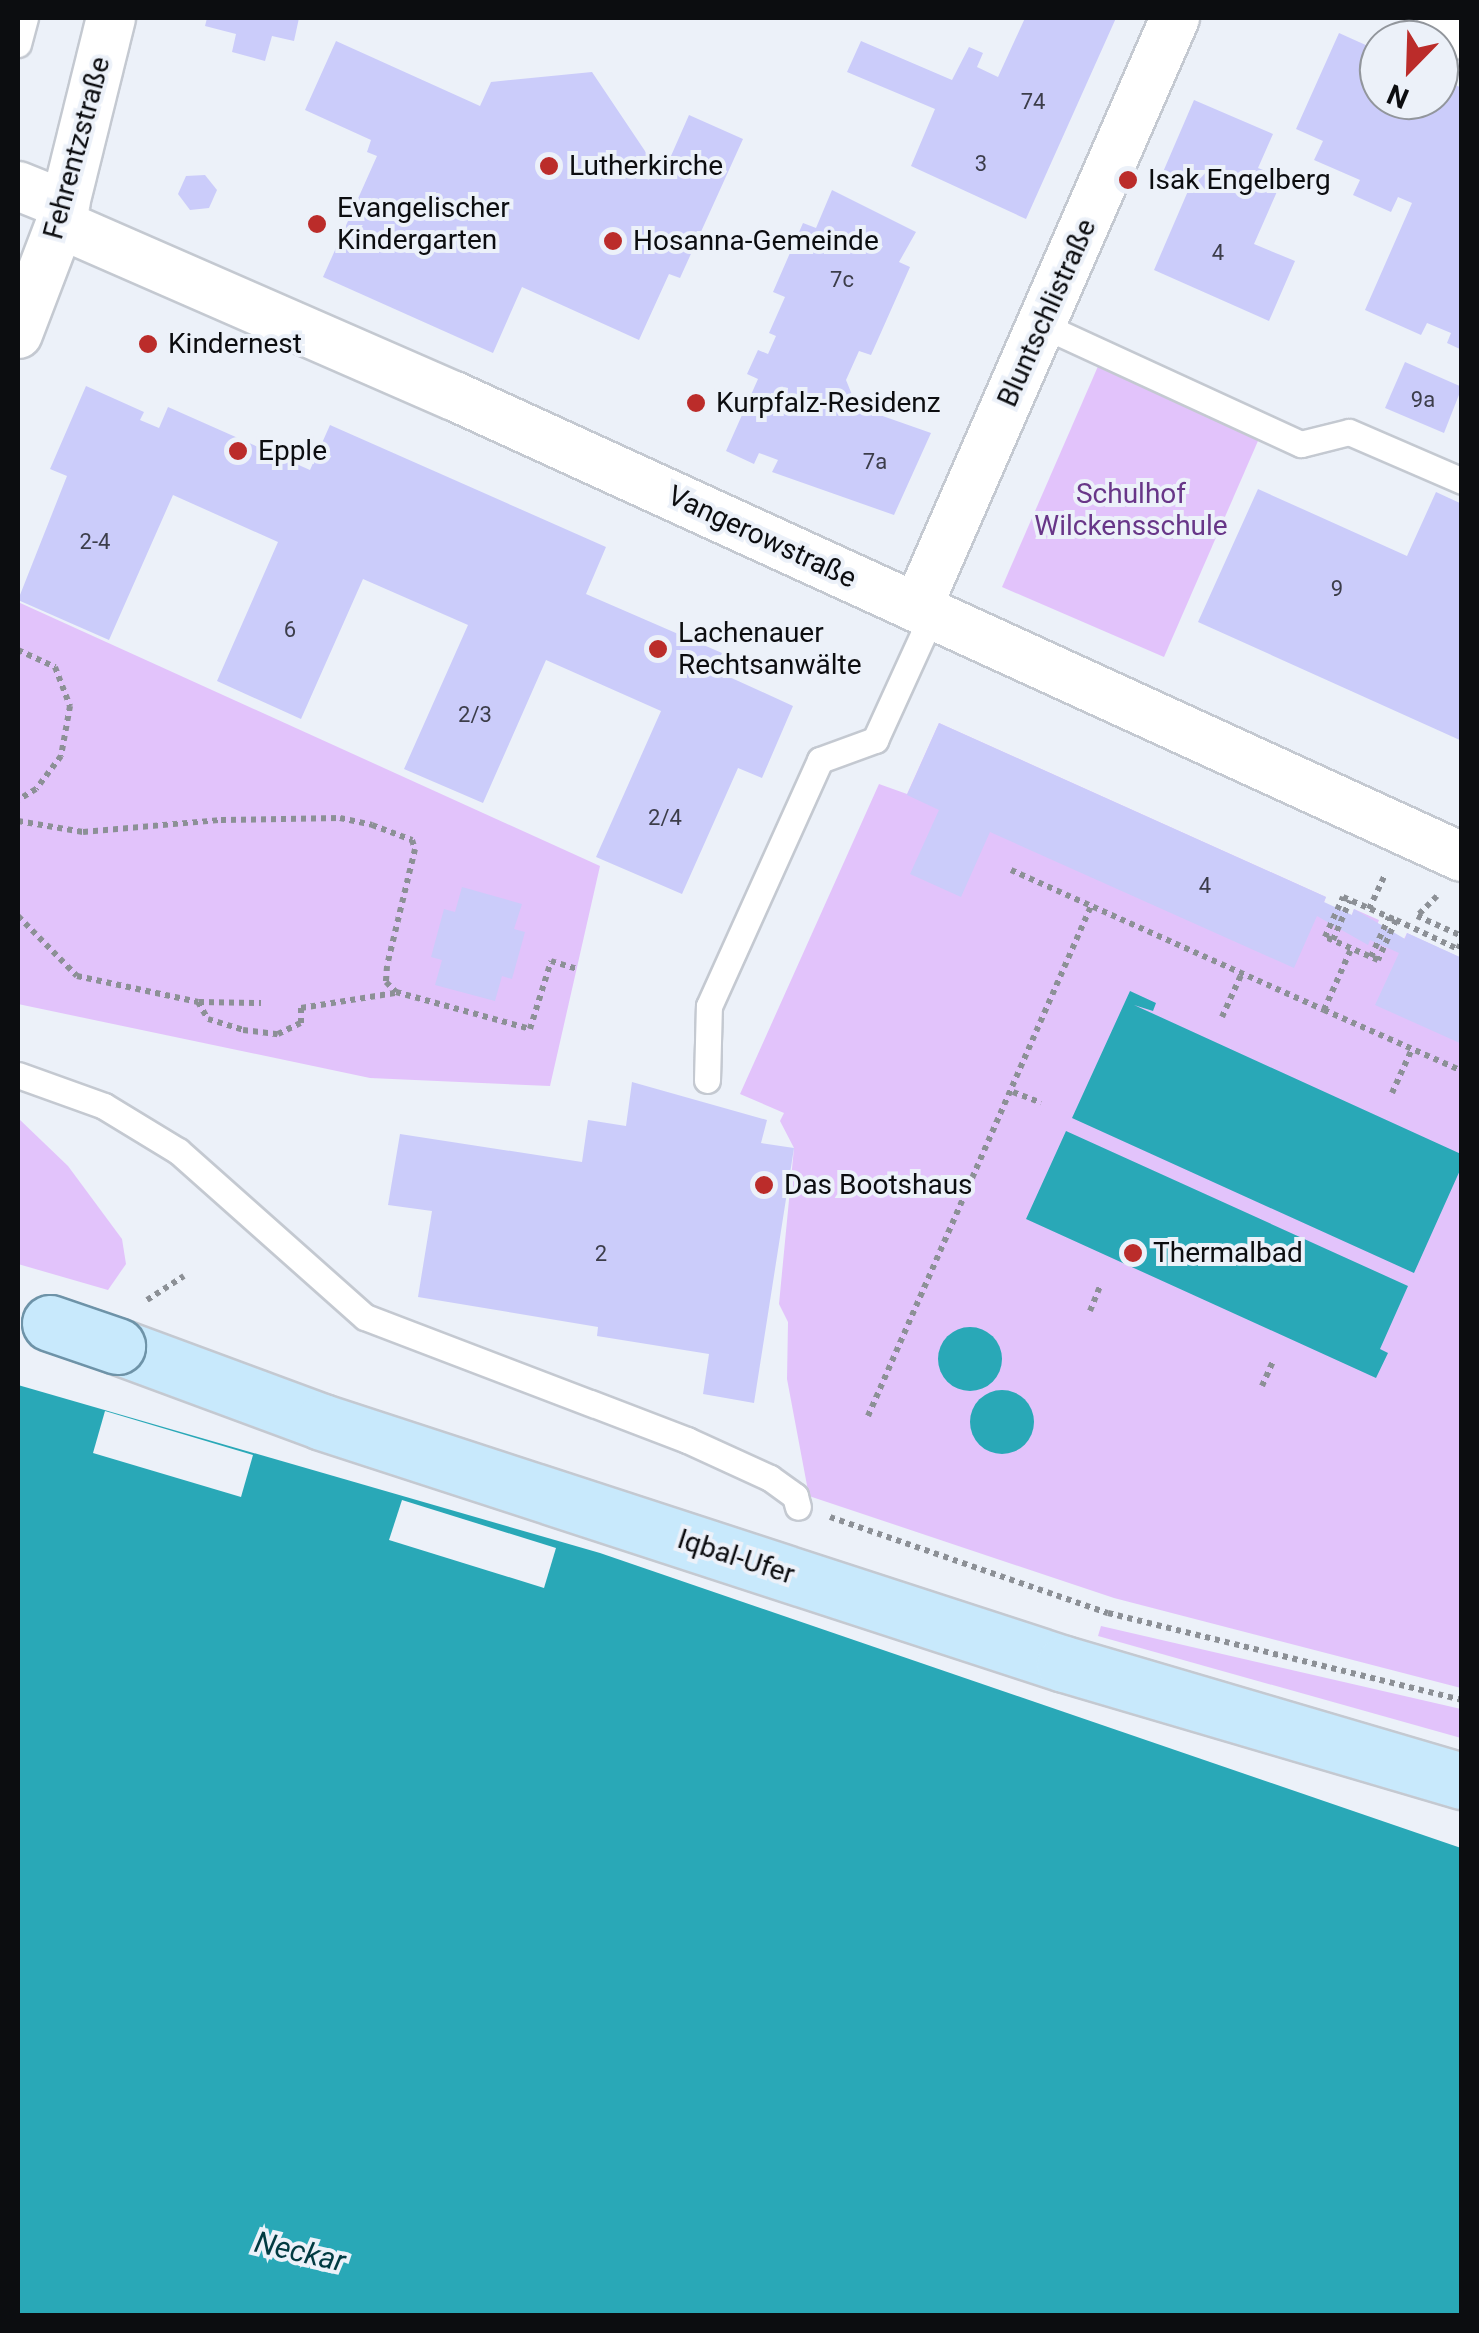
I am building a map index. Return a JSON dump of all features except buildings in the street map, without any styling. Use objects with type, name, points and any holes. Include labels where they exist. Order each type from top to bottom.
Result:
[{"type":"main road","name":"Iqbal-Ufer","points":[[34,1318],[340,1428],[1064,1664],[1462,1781]]},
{"type":"street","name":"Fehrentzstraße","points":[[18,334],[63,215],[112,18]]},
{"type":"street","name":"Bluntschlistraße","points":[[925,612],[1042,325],[1175,18]]},
{"type":"street","points":[[1445,18],[1462,30]]},
{"type":"street","name":"Vangerowstraße","points":[[18,186],[63,215],[1462,857]]},
{"type":"lane","points":[[18,44],[24,18]]},
{"type":"lane","points":[[1042,325],[1301,444],[1349,432],[1462,481]]},
{"type":"lane","points":[[707,1080],[710,1006],[820,760],[875,740],[925,612]]},
{"type":"lane","points":[[18,1075],[104,1106],[178,1151],[366,1316],[687,1440],[770,1478],[796,1496],[798,1507]]},
{"type":"path","points":[[18,650],[56,667],[70,706],[61,756],[36,789],[18,800]]},
{"type":"path","points":[[18,821],[83,832],[340,818],[397,832],[415,848],[387,966],[386,982],[396,992]]},
{"type":"path","points":[[1011,870],[1462,1070]]},
{"type":"path","points":[[1369,909],[1379,888]]},
{"type":"path","points":[[1392,919],[1371,957],[1333,940],[1350,900],[1458,948],[1462,940]]},
{"type":"path","points":[[868,1416],[1013,1092],[1091,906]]},
{"type":"path","points":[[18,916],[77,976],[198,1002],[261,1003]]},
{"type":"path","points":[[1324,1010],[1351,949]]},
{"type":"path","points":[[198,1002],[208,1018],[278,1034],[301,1024],[300,1008],[396,992],[530,1029],[551,961],[578,969]]},
{"type":"path","points":[[1222,1017],[1242,973]]},
{"type":"path","points":[[1392,1094],[1412,1049]]},
{"type":"path","points":[[1013,1092],[1040,1103]]},
{"type":"path","points":[[1090,1310],[1102,1284]]},
{"type":"path","points":[[1262,1386],[1274,1361]]},
{"type":"green space","name":"Schulhof Wilckensschule","points":[[1099,364],[1261,434],[1164,657],[1002,587]]},
{"type":"green space","points":[[18,602],[600,866],[550,1086],[370,1078],[18,1004]]},
{"type":"green space","name":"Thermalbad","points":[[939,723],[1326,897],[1321,910],[1349,922],[1354,909],[1379,920],[1374,933],[1401,945],[1407,933],[1461,958],[1461,1688],[1114,1598],[809,1496],[787,1379],[788,1322],[779,1304],[794,1148],[780,1121],[784,1113],[740,1094],[879,784],[907,794]]},
{"type":"green space","points":[[18,1118],[68,1166],[122,1239],[126,1264],[108,1290],[18,1264]]},
{"type":"green space","points":[[1101,1626],[1461,1709],[1461,1738],[1098,1636]]},
{"type":"water","points":[[1130,991],[1156,1003],[1153,1011],[1134,1005],[1461,1154],[1461,1168],[1414,1273],[1072,1118]]},
{"type":"water","points":[[1066,1131],[1408,1286],[1380,1349],[1388,1353],[1376,1378],[1026,1219]]},
{"type":"water","points":[[970,1327],[993,1336],[1002,1359],[993,1382],[970,1391],[947,1382],[938,1359],[947,1336]]},
{"type":"water","name":"Neckar","points":[[18,1385],[600,1553],[1461,1848],[1461,2315],[18,2315]]},
{"type":"water","points":[[1002,1390],[1025,1399],[1034,1422],[1025,1445],[1002,1454],[979,1445],[970,1422],[979,1399]]},
{"type":"pier","points":[[105,1411],[253,1455],[241,1497],[93,1453]]},
{"type":"pier","points":[[402,1500],[556,1548],[544,1588],[389,1540]]},
{"type":"place","name":"Lutherkirche","points":[[549,166]]},
{"type":"place","name":"Isak Engelberg","points":[[1128,180]]},
{"type":"place","name":"Evangelischer Kindergarten","points":[[317,224]]},
{"type":"place","name":"Hosanna-Gemeinde","points":[[613,241]]},
{"type":"place","name":"Kindernest","points":[[148,344]]},
{"type":"place","name":"Kurpfalz-Residenz","points":[[696,403]]},
{"type":"place","name":"Epple","points":[[238,451]]},
{"type":"place","name":"Lachenauer Rechtsanwälte","points":[[658,649]]},
{"type":"place","name":"Das Bootshaus","points":[[764,1185]]},
{"type":"place","name":"Thermalbad","points":[[1133,1253]]}]
